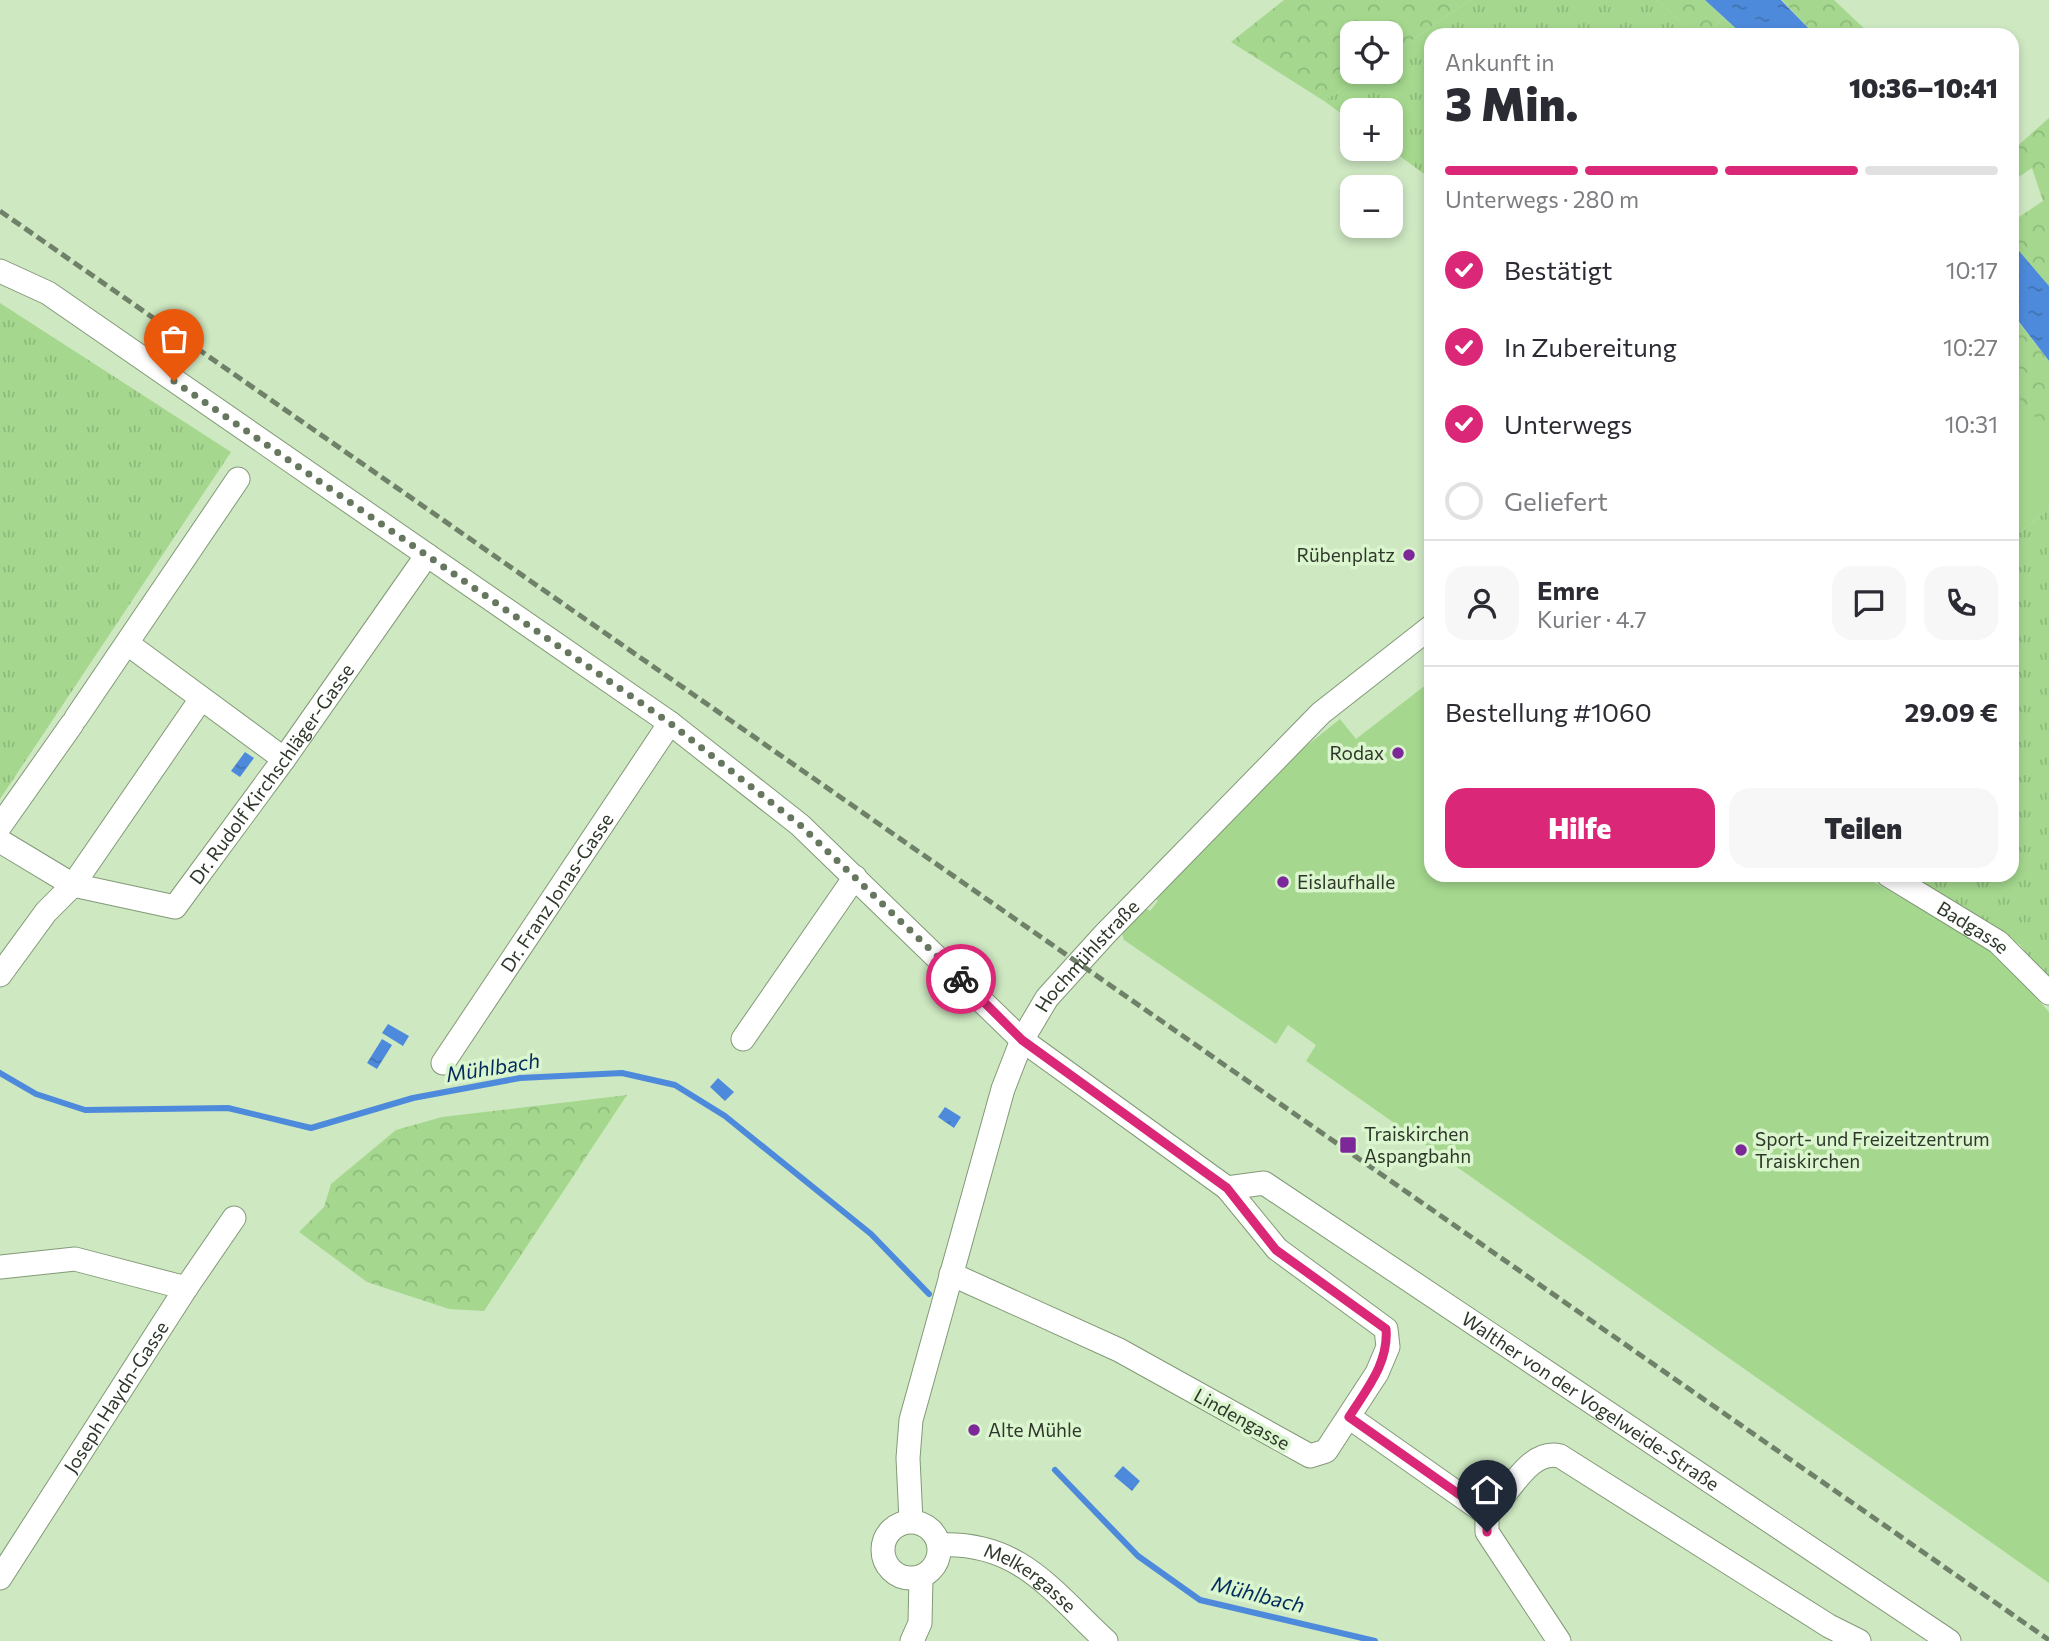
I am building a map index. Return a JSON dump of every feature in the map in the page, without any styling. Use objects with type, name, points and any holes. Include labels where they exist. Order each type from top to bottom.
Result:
[{"type":"street","points":[[0,271],[48,293],[670,723],[800,825],[1022,1040],[1227,1188],[1276,1250],[1386,1329],[1388,1347],[1377,1373],[1349,1417],[1487,1514]]},
{"type":"street","points":[[0,826],[128,644],[239,479]]},
{"type":"street","name":"Dr. Rudolf Kirchschläger-Gasse","points":[[73,885],[175,907],[284,759],[426,555]]},
{"type":"street","name":"Hochmühlstraße","points":[[911,1521],[908,1458],[911,1420],[1003,1088],[1022,1040],[1047,998],[1087,953],[1321,713],[1424,632]]},
{"type":"street","points":[[128,644],[284,759]]},
{"type":"street","points":[[0,975],[46,912],[73,885],[201,699]]},
{"type":"street","name":"Dr. Franz Jonas-Gasse","points":[[443,1063],[670,723]]},
{"type":"street","points":[[0,841],[73,885]]},
{"type":"street","points":[[743,1039],[855,877]]},
{"type":"street","name":"Badgasse","points":[[1899,882],[1998,943],[2049,993]]},
{"type":"street","name":"Walther von der Vogelweide-Straße","points":[[1227,1188],[1264,1183],[1949,1641]]},
{"type":"street","name":"Joseph Haydn-Gasse","points":[[0,1578],[234,1218]]},
{"type":"street","points":[[0,1267],[75,1259],[186,1288]]},
{"type":"street","name":"Lindengasse","points":[[951,1273],[1119,1350],[1310,1456],[1326,1451],[1349,1417]]},
{"type":"street","points":[[1487,1514],[1502,1502],[1538,1458],[1548,1453],[1560,1456],[1829,1626],[1859,1641]]},
{"type":"street","points":[[1487,1514],[1487,1532],[1559,1641]]},
{"type":"street","points":[[911,1521],[929,1528],[939,1545],[936,1564],[921,1577],[904,1578],[895,1574],[884,1560],[882,1551],[888,1533],[902,1523],[911,1521]]},
{"type":"street","name":"Melkergasse","points":[[939,1545],[969,1544],[1021,1563],[1107,1641]]},
{"type":"street","points":[[912,1641],[920,1623],[921,1577]]},
{"type":"green space","points":[[1284,0],[1470,0],[1430,28],[1424,28],[1424,32],[1403,47],[1403,21],[1340,21],[1340,84],[1349,84],[1324,101],[1231,42]]},
{"type":"green space","points":[[1470,0],[1657,0],[1687,28],[1430,28]]},
{"type":"green space","points":[[1657,0],[1705,0],[1723,17],[1715,28],[1687,28]]},
{"type":"green space","points":[[1782,0],[1834,0],[1864,28],[1808,28]]},
{"type":"green space","points":[[1723,17],[1735,28],[1715,28]]},
{"type":"green space","points":[[1424,32],[1424,174],[1403,159],[1403,98],[1340,98],[1340,113],[1324,101],[1349,84],[1403,84],[1403,47]]},
{"type":"green space","points":[[2049,118],[2049,286],[2019,252],[2019,217],[2043,201],[2032,168],[2019,177],[2019,145]]},
{"type":"green space","points":[[0,303],[231,452],[0,799]]},
{"type":"green space","points":[[2019,323],[2049,361],[2049,499],[2019,416]]},
{"type":"green space","points":[[2019,398],[2049,434],[2049,509],[2019,533]]},
{"type":"green space","points":[[2049,509],[2049,980],[2019,944],[1919,882],[2019,882],[2019,533]]},
{"type":"green space","name":"Sport- und Freizeitzentrum Traiskirchen","points":[[1424,686],[1424,882],[1874,882],[1998,954],[2049,1012],[2049,1583],[1306,1061],[1316,1045],[1288,1025],[1276,1044],[1124,940],[1121,930],[1144,907],[1150,911],[1158,901],[1155,898],[1295,755],[1340,719],[1356,739]]},
{"type":"green space","points":[[627,1095],[484,1311],[449,1309],[367,1282],[299,1232],[324,1207],[331,1184],[396,1130],[442,1117]]},
{"type":"water","points":[[1705,0],[1781,0],[1808,28],[1735,28]]},
{"type":"water","points":[[2019,251],[2049,286],[2049,361],[2019,322]]},
{"type":"water","points":[[245,752],[254,758],[240,777],[231,771]]},
{"type":"water","points":[[388,1024],[409,1036],[403,1046],[382,1033]]},
{"type":"water","points":[[382,1039],[392,1045],[377,1069],[367,1063]]},
{"type":"water","points":[[718,1078],[734,1092],[725,1101],[710,1087]]},
{"type":"water","points":[[945,1107],[961,1117],[954,1128],[938,1117]]},
{"type":"water","points":[[1123,1466],[1140,1481],[1132,1491],[1114,1476]]},
{"type":"waterway","name":"Mühlbach","points":[[0,1073],[36,1094],[85,1110],[228,1108],[311,1128],[413,1098],[520,1078],[622,1073],[675,1085],[725,1116],[871,1234],[929,1294]]},
{"type":"waterway","name":"Mühlbach","points":[[1055,1470],[1138,1556],[1200,1600],[1375,1641]]},
{"type":"railway","points":[[0,211],[2049,1640]]},
{"type":"way so far","points":[[174,381],[670,723],[800,825],[961,979]]},
{"type":"place","name":"Rübenplatz","points":[[1409,555]]},
{"type":"place","name":"Rodax","points":[[1398,753]]},
{"type":"place","name":"Eislaufhalle","points":[[1283,882]]},
{"type":"place","name":"Traiskirchen Aspangbahn","points":[[1348,1145]]},
{"type":"place","name":"Sport- und Freizeitzentrum Traiskirchen","points":[[1741,1150]]},
{"type":"place","name":"Alte Mühle","points":[[974,1430]]},
{"type":"route","points":[[961,979],[1022,1040],[1038,1048],[1227,1188],[1276,1250],[1386,1329],[1388,1347],[1377,1373],[1349,1417],[1487,1514],[1487,1532]]}]
